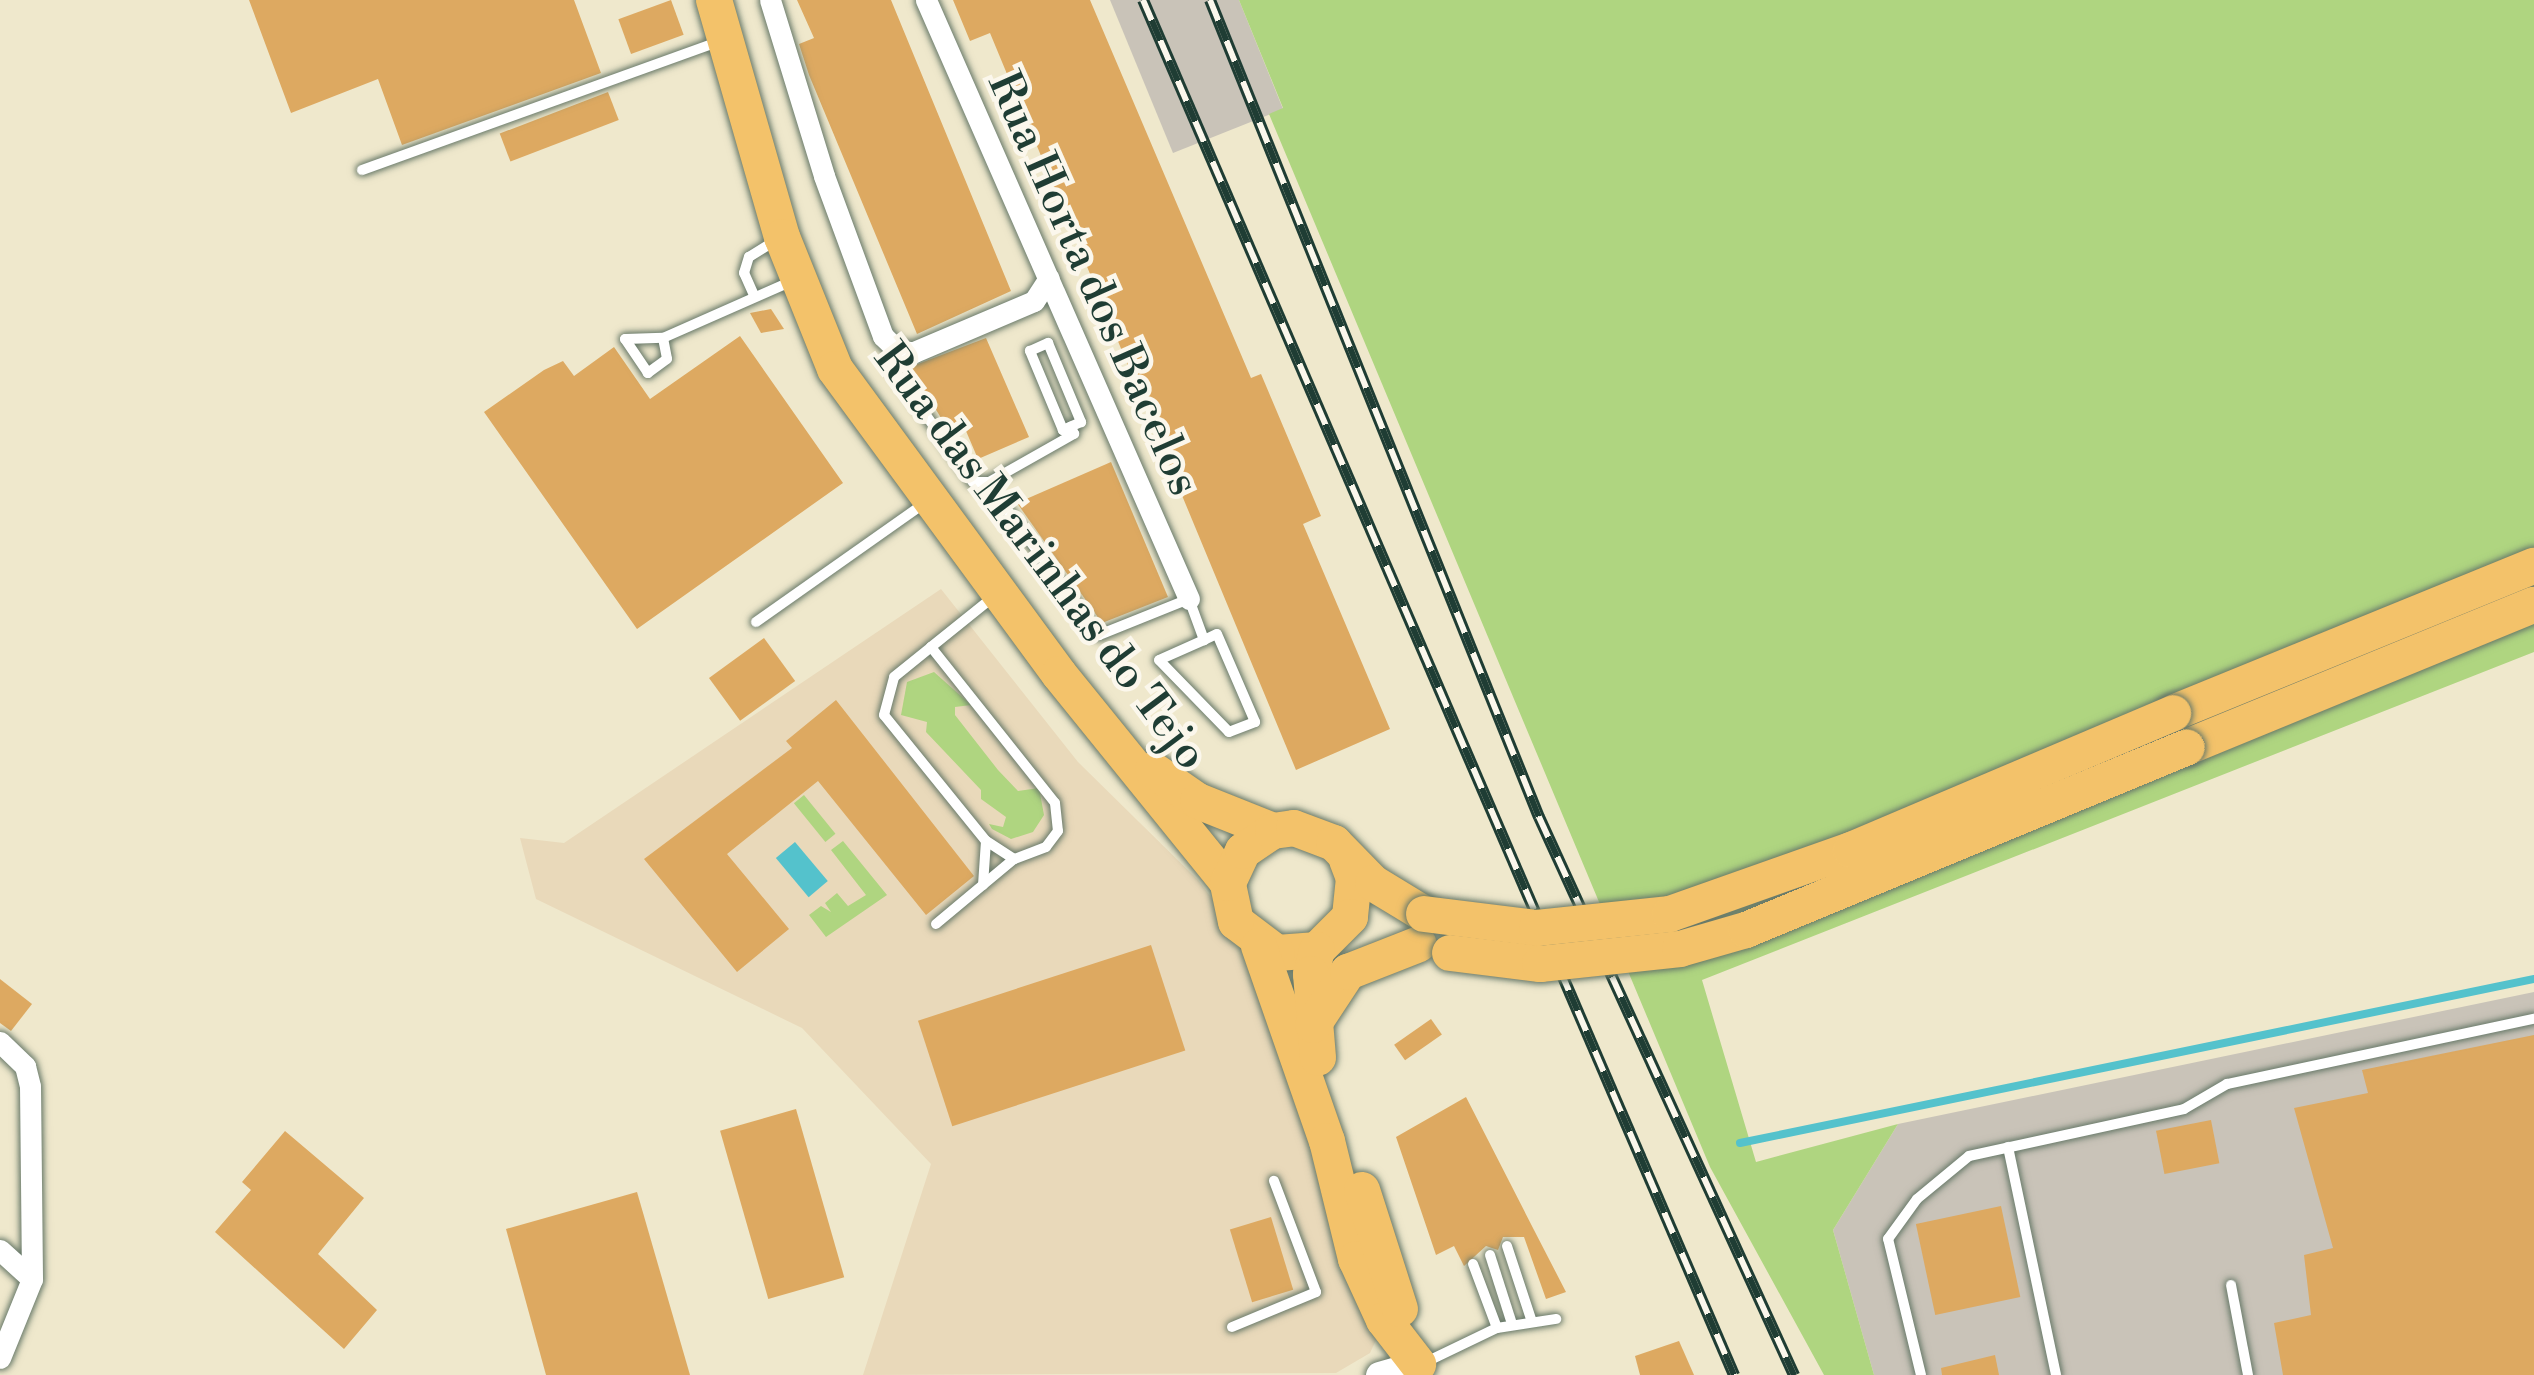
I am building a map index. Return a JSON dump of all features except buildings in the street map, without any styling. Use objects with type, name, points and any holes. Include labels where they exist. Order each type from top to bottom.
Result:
[{"type":"main road","name":"Rua das Marinhas do Tejo","points":[[714,0],[796,280],[835,369],[998,593],[1228,884]]},
{"type":"main road","points":[[1258,946],[1298,955],[1328,942],[1431,937],[1540,964],[1680,949],[1746,930],[2534,566]]},
{"type":"main road","points":[[2180,730],[2534,604]]},
{"type":"main road","points":[[1108,734],[1198,801],[1273,831],[1315,832],[1431,937]]},
{"type":"main road","points":[[1273,831],[1243,850],[1228,884],[1236,922],[1258,946],[1327,1141],[1356,1258],[1384,1320],[1420,1370]]},
{"type":"main road","points":[[1347,860],[1355,898],[1328,942],[1313,1025],[1420,1370]]},
{"type":"main road","points":[[1313,1025],[1348,972],[1431,937]]},
{"type":"street","points":[[770,0],[832,196],[883,336],[898,351],[914,352],[1034,302],[1049,278]]},
{"type":"street","name":"Rua Horta dos Bacelos","points":[[926,0],[1189,599]]},
{"type":"street","points":[[0,1042],[26,1066],[32,1279],[0,1358]]},
{"type":"street","points":[[0,1250],[32,1279]]},
{"type":"street","points":[[1379,1375],[1420,1370]]},
{"type":"lane","points":[[362,170],[725,38]]},
{"type":"lane","points":[[753,293],[744,273],[749,256],[782,237]]},
{"type":"lane","points":[[663,338],[753,293],[796,280]]},
{"type":"lane","points":[[1048,343],[1058,367],[1081,422],[1063,430],[1030,351],[1048,343]]},
{"type":"lane","points":[[898,351],[895,371],[974,482],[989,482],[1074,434],[1071,427]]},
{"type":"lane","points":[[1058,367],[1083,356]]},
{"type":"lane","points":[[1072,402],[1098,391]]},
{"type":"lane","points":[[757,622],[928,500]]},
{"type":"lane","points":[[1005,507],[1100,635],[1189,599],[1204,640]]},
{"type":"lane","points":[[998,593],[894,677],[884,715],[986,842],[1014,859]]},
{"type":"lane","points":[[1217,634],[1255,722],[1228,732],[1159,660],[1204,640],[1217,634]]},
{"type":"lane","points":[[931,647],[1055,803],[1058,831],[1046,847],[1014,859],[936,924]]},
{"type":"lane","points":[[983,885],[986,842]]},
{"type":"lane","points":[[1921,1375],[1888,1239],[1918,1199],[1969,1156],[2184,1109],[2227,1084],[2534,1019]]},
{"type":"lane","points":[[2008,1147],[2056,1375]]},
{"type":"lane","points":[[1232,1327],[1316,1292],[1274,1181]]},
{"type":"lane","points":[[1507,1246],[1531,1319]]},
{"type":"lane","points":[[1490,1255],[1512,1324]]},
{"type":"lane","points":[[1473,1264],[1497,1328]]},
{"type":"lane","points":[[2231,1285],[2248,1375]]},
{"type":"lane","points":[[1420,1370],[1497,1328],[1531,1319],[1556,1319]]},
{"type":"shaded area","points":[[1110,0],[1239,0],[1283,109],[1173,153]]},
{"type":"shaded area","points":[[941,589],[1078,762],[1198,880],[1234,928],[1383,1325],[1370,1353],[1336,1373],[863,1375],[931,1164],[802,1028],[536,899],[520,838],[564,843]]},
{"type":"shaded area","points":[[2534,992],[2534,1375],[1874,1375],[1833,1230],[1898,1124]]},
{"type":"green space","points":[[1239,0],[2534,0],[2534,652],[1702,980],[1756,1162],[1898,1124],[1833,1230],[1874,1375],[1824,1375],[1710,1167],[1269,114],[1283,108]]},
{"type":"green space","points":[[934,672],[971,705],[955,707],[955,715],[998,770],[1018,791],[1039,788],[1044,815],[1033,832],[1011,839],[992,829],[989,824],[1003,827],[1006,817],[981,799],[981,790],[926,732],[927,722],[901,715],[907,682]]},
{"type":"green space","points":[[804,795],[835,834],[825,842],[794,803]]},
{"type":"green space","points":[[843,841],[887,895],[826,937],[809,915],[821,906],[831,912],[825,903],[837,893],[848,906],[866,895],[831,850]]},
{"type":"water","points":[[795,842],[828,881],[809,897],[776,858]]},
{"type":"waterway","points":[[1740,1143],[2534,979]]},
{"type":"railway","points":[[1143,0],[1734,1375]]},
{"type":"railway","points":[[1210,0],[1539,817],[1794,1375]]}]
